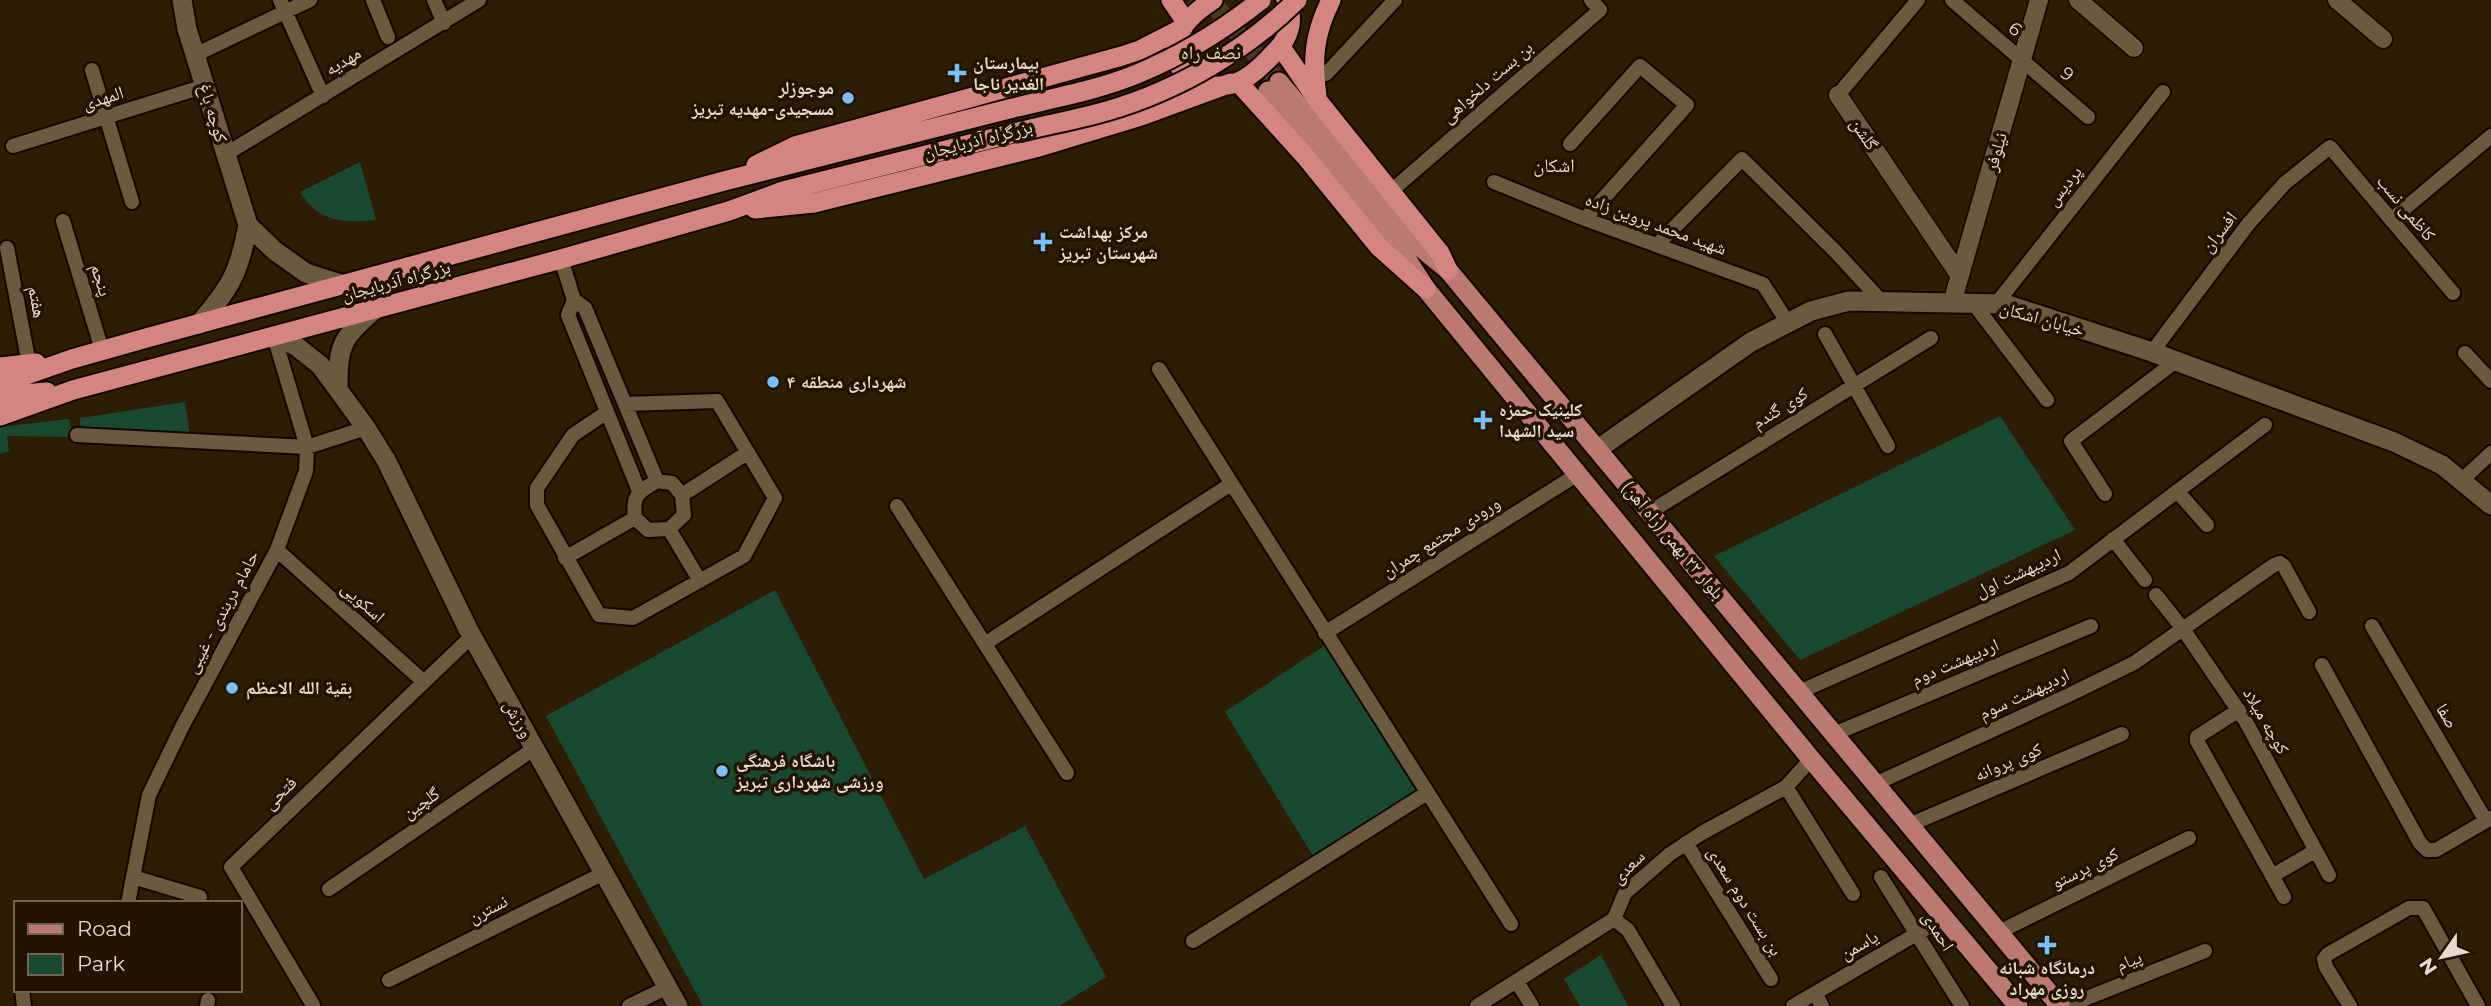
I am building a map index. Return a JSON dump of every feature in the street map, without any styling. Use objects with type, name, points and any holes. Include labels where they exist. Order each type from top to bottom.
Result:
[{"type":"highway","points":[[1171,0],[1185,25],[1177,39],[1175,54],[1181,71],[1196,84],[1212,86],[1234,83],[1305,156],[1379,247],[1426,289]]},
{"type":"highway","name":"بزرگراه آذربایجان","points":[[724,181],[795,146],[1140,50],[1185,25],[1213,0]]},
{"type":"highway","name":"بزرگراه آذربایجان","points":[[0,384],[103,350],[724,181],[1135,75],[1179,55],[1225,28],[1261,0]]},
{"type":"highway","points":[[1286,0],[1291,11],[1292,27],[1282,46],[1318,100],[1440,253],[1448,270]]},
{"type":"highway","name":"بزرگراه آذربایجان","points":[[0,416],[73,390],[561,259],[729,211],[783,191],[1094,115],[1145,97],[1194,75],[1240,48],[1279,18],[1297,0]]},
{"type":"highway","name":"بزرگراه آذربایجان","points":[[729,211],[814,204],[1039,147],[1128,120],[1234,83],[1260,68],[1323,0]]},
{"type":"highway","points":[[1318,100],[1314,51],[1321,20],[1331,0]]},
{"type":"highway","points":[[1024,83],[1041,94],[1050,112],[1049,131],[1039,147]]},
{"type":"highway","name":"بزرگراه آذربایجان","points":[[0,368],[72,359]]},
{"type":"highway","name":"بزرگراه آذربایجان","points":[[0,399],[12,395],[73,390]]},
{"type":"main road","name":"کوچه باغ","points":[[182,0],[195,55],[248,225]]},
{"type":"main road","name":"بلوار ۲۲ بهمن (راه آهن)","points":[[2018,1006],[1811,759],[1426,289],[1398,246],[1274,86],[1409,238],[1448,270],[2060,1006]]},
{"type":"main road","points":[[248,225],[275,251],[306,272],[344,285]]},
{"type":"main road","points":[[200,324],[226,292],[242,260],[248,225]]},
{"type":"main road","name":"خیابان اشکان","points":[[1598,449],[1751,342],[1811,311],[1849,301],[2005,304],[2152,352],[2394,442],[2442,465],[2491,505]]},
{"type":"main road","points":[[338,388],[341,348],[348,334],[375,309]]},
{"type":"main road","name":"ورزش","points":[[274,336],[296,346],[320,365],[386,460],[472,636],[678,1006]]},
{"type":"street","points":[[195,55],[283,6],[310,0]]},
{"type":"street","points":[[373,0],[388,37]]},
{"type":"street","points":[[434,0],[444,23]]},
{"type":"street","name":"مهدیه","points":[[226,154],[480,0]]},
{"type":"street","points":[[1326,74],[1395,0]]},
{"type":"street","name":"بن بست دلخواهی","points":[[1390,192],[1600,10],[1591,0]]},
{"type":"street","name":"گلشن","points":[[1918,0],[1838,95],[1960,276]]},
{"type":"street","name":"6","points":[[1952,0],[2021,59]]},
{"type":"street","name":"نیلوفر","points":[[1952,303],[2039,0]]},
{"type":"street","points":[[2078,0],[2134,48]]},
{"type":"street","points":[[2337,0],[2383,39]]},
{"type":"street","points":[[283,6],[323,96]]},
{"type":"street","name":"9","points":[[2021,59],[2088,117]]},
{"type":"street","points":[[1570,144],[1640,66],[1687,105],[1585,219]]},
{"type":"street","points":[[92,71],[132,202]]},
{"type":"street","name":"المهدی","points":[[13,146],[205,86]]},
{"type":"street","name":"پردیس","points":[[1996,304],[2163,92]]},
{"type":"street","points":[[2392,220],[2491,136]]},
{"type":"street","name":"کاظمی نسب","points":[[2330,147],[2453,293]]},
{"type":"street","name":"افسران","points":[[2152,352],[2249,223],[2285,183],[2330,147]]},
{"type":"street","points":[[1657,245],[1742,159],[1836,252],[1882,302]]},
{"type":"street","name":"شهید محمد پروین زاده","points":[[1494,182],[1585,219],[1763,284],[1788,323]]},
{"type":"street","name":"پنجم","points":[[63,221],[103,350]]},
{"type":"street","name":"هفتم","points":[[7,247],[29,364]]},
{"type":"street","points":[[561,259],[574,300],[568,315],[639,491]]},
{"type":"street","points":[[574,300],[586,307],[657,481]]},
{"type":"street","points":[[1974,304],[2047,400]]},
{"type":"street","points":[[1825,334],[1888,446]]},
{"type":"street","name":"حامام دربندی - غیبی","points":[[128,901],[149,795],[183,725],[276,551],[306,471],[307,447],[274,336]]},
{"type":"street","name":"کوی گندم","points":[[1650,512],[1931,338]]},
{"type":"street","points":[[2465,353],[2491,381]]},
{"type":"street","points":[[2105,494],[2071,441],[2176,361]]},
{"type":"street","points":[[1159,369],[1511,924]]},
{"type":"street","points":[[607,412],[573,435],[537,488],[537,505],[599,615],[633,618],[744,556],[775,498],[718,401],[625,404]]},
{"type":"street","name":"اردیبهشت اول","points":[[1799,692],[2069,573],[2264,425]]},
{"type":"street","points":[[77,435],[307,447],[366,428]]},
{"type":"street","points":[[682,495],[747,453]]},
{"type":"street","points":[[2462,480],[2491,453]]},
{"type":"street","name":"ورودی مجتمع چمران","points":[[1325,634],[1578,474]]},
{"type":"street","points":[[657,481],[672,483],[682,495],[684,514],[668,529],[648,530],[635,518],[633,504],[639,491],[657,481]]},
{"type":"street","points":[[986,643],[1231,484]]},
{"type":"street","points":[[2177,491],[2207,525]]},
{"type":"street","points":[[897,506],[1067,774]]},
{"type":"street","points":[[565,558],[635,518]]},
{"type":"street","points":[[668,529],[700,581]]},
{"type":"street","points":[[2113,539],[2145,580]]},
{"type":"street","name":"اسکویی","points":[[276,551],[424,682]]},
{"type":"street","name":"اردیبهشت سوم","points":[[1875,784],[2123,668],[2274,565],[2280,563],[2284,566],[2309,612]]},
{"type":"street","name":"کوچه میلاد","points":[[2156,595],[2239,710],[2329,875]]},
{"type":"street","name":"اردیبهشت دوم","points":[[1835,734],[2091,626]]},
{"type":"street","name":"صفا","points":[[2372,626],[2489,820]]},
{"type":"street","name":"فتحی","points":[[313,1005],[231,867],[472,636]]},
{"type":"street","points":[[2322,665],[2420,843],[2427,850],[2436,850],[2489,820]]},
{"type":"street","points":[[2239,710],[2197,737],[2197,741],[2284,897]]},
{"type":"street","name":"کوی پروانه","points":[[1909,825],[2122,734]]},
{"type":"street","name":"گلچین","points":[[329,889],[535,748]]},
{"type":"street","name":"سعدی","points":[[1477,1006],[1614,919],[1625,893],[1670,854],[1786,787],[1811,759]]},
{"type":"street","points":[[1786,787],[1853,894]]},
{"type":"street","points":[[1193,941],[1427,793]]},
{"type":"street","name":"کوی پرستو","points":[[1998,932],[2189,838]]},
{"type":"street","name":"بن بست دوم سعدی","points":[[1686,844],[1771,979]]},
{"type":"street","points":[[2272,876],[2315,851]]},
{"type":"street","name":"نسترن","points":[[389,980],[604,873]]},
{"type":"street","points":[[133,877],[200,897]]},
{"type":"street","name":"احمدی","points":[[1881,877],[1962,1006]]},
{"type":"street","points":[[2350,1006],[2326,967],[2324,959],[2328,954],[2409,908],[2417,907],[2423,908],[2478,1006]]},
{"type":"street","name":"یاسمن","points":[[1793,1006],[1818,1000],[1944,918]]},
{"type":"street","points":[[1614,919],[1628,930],[1673,1006]]},
{"type":"street","name":"پیام","points":[[2067,1006],[2205,951]]},
{"type":"street","points":[[1517,982],[1532,1006]]},
{"type":"street","points":[[629,1006],[668,987]]},
{"type":"green space","points":[[360,162],[376,220],[333,219],[316,210],[300,192]]},
{"type":"green space","points":[[185,402],[191,441],[81,436],[80,418]]},
{"type":"green space","points":[[2000,416],[2075,530],[1800,660],[1714,556]]},
{"type":"green space","points":[[69,419],[73,437],[7,436],[9,451],[0,454],[0,427]]},
{"type":"green space","name":"باشگاه فرهنگی ورزشی شهرداری تبریز","points":[[775,590],[924,879],[1025,826],[1106,977],[1059,1006],[703,1006],[546,716]]},
{"type":"green space","points":[[1330,642],[1425,789],[1316,861],[1225,712]]},
{"type":"green space","points":[[1601,955],[1628,1006],[1580,1006],[1564,979]]},
{"type":"tunnel","points":[[1191,0],[1268,91]]},
{"type":"tunnel","points":[[1210,0],[1279,82]]},
{"type":"place","name":"بیمارستان الغدیر ناجا","points":[[957,73]]},
{"type":"place","name":"موجوزلر مسجیدی-مهدیه تبریز","points":[[848,98]]},
{"type":"place","name":"مرکز بهداشت شهرستان تبریز","points":[[1043,242]]},
{"type":"place","name":"شهرداری منطقه ۴","points":[[773,382]]},
{"type":"place","name":"کلینیک حمزه سید الشهدا","points":[[1483,420]]},
{"type":"place","name":"بقیة الله الاعظم","points":[[232,688]]},
{"type":"place","name":"باشگاه فرهنگی ورزشی شهرداری تبریز","points":[[722,771]]},
{"type":"place","name":"درمانگاه شبانه روزی مهراد","points":[[2047,945]]},
{"type":"district","name":"نصف راه","points":[[1211,52]]},
{"type":"district","name":"اشکان","points":[[1554,165]]}]
